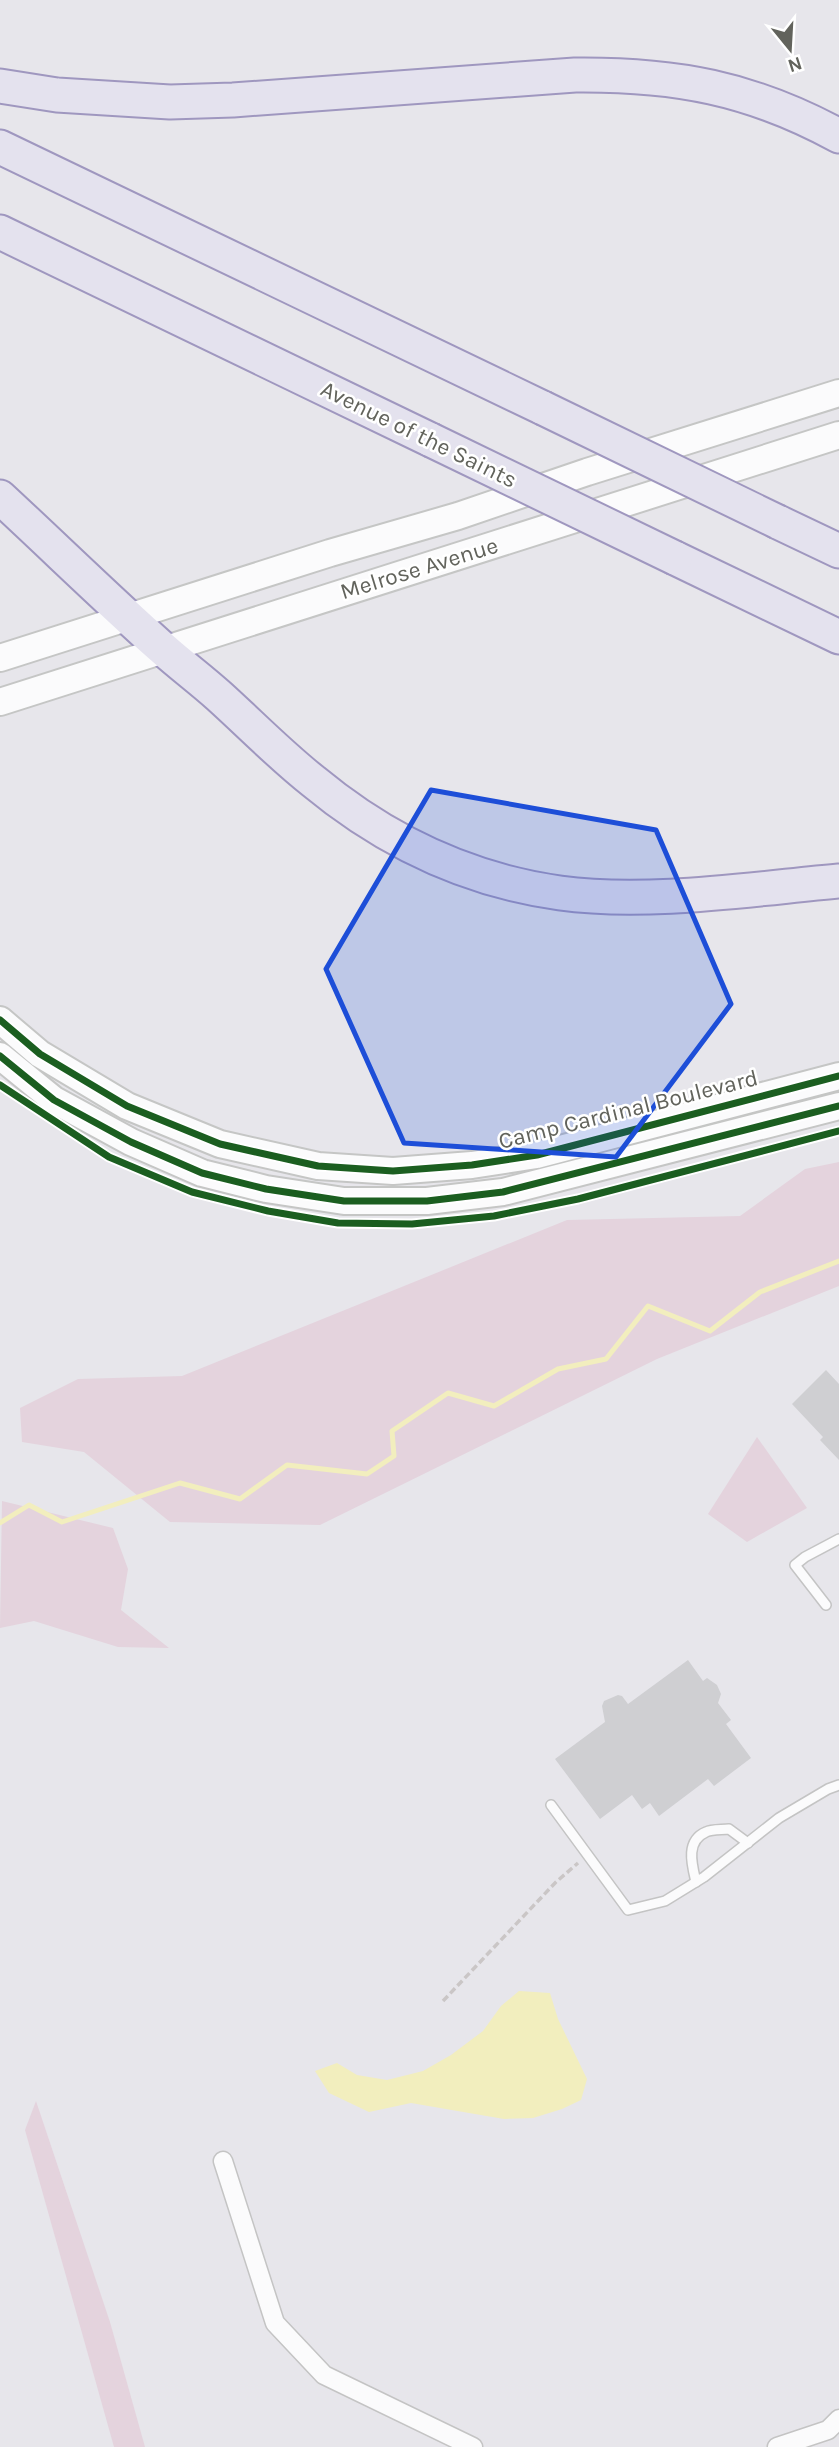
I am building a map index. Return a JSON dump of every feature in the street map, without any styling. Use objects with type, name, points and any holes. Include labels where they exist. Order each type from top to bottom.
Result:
[{"type":"highway","points":[[0,86],[57,95],[170,102],[624,74],[677,79],[747,95],[839,136]]},
{"type":"highway","points":[[0,148],[839,551]]},
{"type":"highway","name":"Avenue of the Saints","points":[[0,232],[839,637]]},
{"type":"highway","points":[[0,497],[310,780],[374,827],[410,847],[476,874],[522,887],[561,894],[625,897],[839,881]]},
{"type":"street","name":"Melrose Avenue","points":[[0,658],[330,553],[458,516],[587,472],[839,393]]},
{"type":"street","name":"Melrose Avenue","points":[[0,702],[839,435]]},
{"type":"street","name":"Camp Cardinal Boulevard","points":[[0,1020],[40,1054],[127,1106],[220,1144],[318,1166],[393,1171],[472,1165],[537,1155],[839,1076]]},
{"type":"street","points":[[0,1056],[54,1100],[131,1142],[202,1173],[266,1189],[344,1201],[427,1202],[503,1192],[839,1106]]},
{"type":"street","points":[[223,2161],[275,2323],[324,2375],[438,2440],[473,2447]]},
{"type":"street","points":[[777,2447],[828,2430],[839,2419]]},
{"type":"lane","points":[[826,1605],[795,1565],[839,1539]]},
{"type":"lane","points":[[551,1805],[628,1910],[665,1900],[696,1882],[779,1818],[839,1785]]},
{"type":"lane","points":[[696,1882],[690,1859],[695,1842],[705,1832],[729,1829],[748,1843]]},
{"type":"path","points":[[443,2001],[555,1882],[587,1854]]},
{"type":"highlighted area","points":[[431,790],[656,830],[731,1004],[616,1157],[404,1143],[326,969]]},
{"type":"shaded area","points":[[839,1162],[839,1286],[657,1359],[320,1525],[170,1522],[84,1452],[22,1442],[20,1408],[78,1379],[182,1376],[567,1220],[740,1216],[805,1169]]},
{"type":"shaded area","points":[[757,1437],[807,1508],[747,1542],[708,1514]]},
{"type":"shaded area","points":[[2,1501],[113,1528],[128,1569],[121,1610],[169,1648],[118,1647],[34,1621],[0,1628]]},
{"type":"shaded area","points":[[519,1991],[550,1993],[558,2019],[587,2079],[581,2100],[562,2109],[533,2118],[504,2119],[411,2103],[369,2112],[329,2093],[315,2071],[337,2063],[357,2075],[387,2080],[423,2071],[451,2055],[483,2031],[501,2006]]},
{"type":"shaded area","points":[[36,2101],[110,2322],[145,2447],[114,2447],[25,2130]]},
{"type":"building","points":[[826,1370],[839,1384],[839,1460],[820,1440],[823,1437],[792,1404]]},
{"type":"building","points":[[688,1660],[703,1681],[707,1678],[717,1685],[721,1694],[718,1703],[731,1720],[726,1724],[751,1758],[714,1786],[708,1779],[659,1816],[650,1803],[642,1809],[632,1795],[600,1819],[555,1759],[605,1722],[602,1706],[604,1701],[618,1695],[628,1704]]},
{"type":"waterway","points":[[0,1523],[29,1505],[62,1522],[180,1483],[240,1499],[287,1465],[367,1474],[394,1456],[392,1431],[448,1393],[494,1406],[558,1369],[606,1359],[648,1306],[710,1331],[760,1292],[839,1261]]},
{"type":"cycle path","points":[[0,1020],[40,1054],[127,1106],[220,1144],[318,1166],[393,1171],[472,1165],[537,1155],[839,1076]]},
{"type":"cycle path","points":[[0,1056],[54,1100],[131,1142],[202,1173],[266,1189],[344,1201],[427,1201],[503,1192],[839,1106]]},
{"type":"cycle path","points":[[0,1085],[109,1157],[192,1192],[268,1211],[338,1223],[412,1224],[494,1216],[578,1199],[839,1131]]}]
